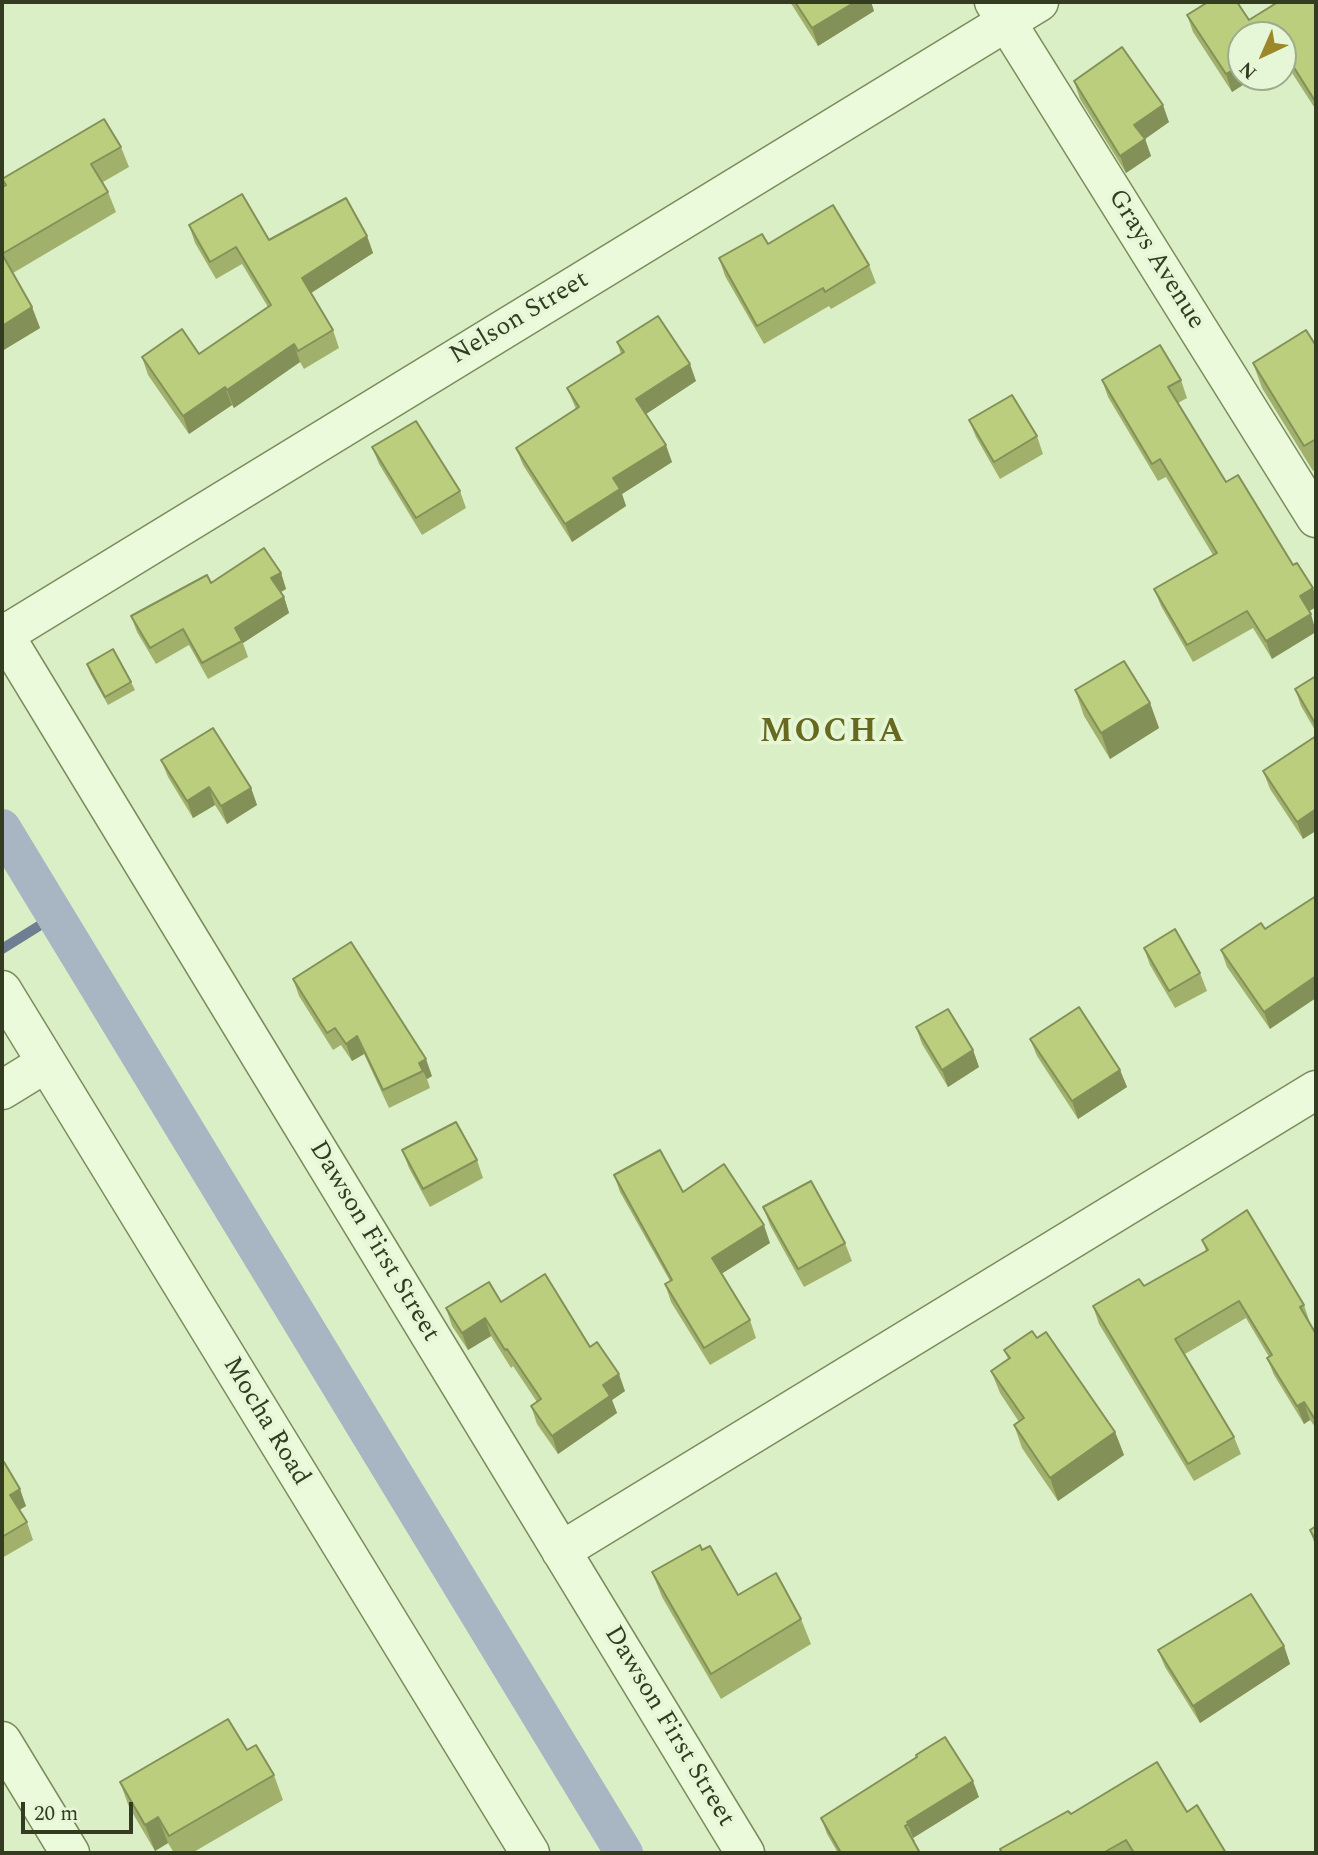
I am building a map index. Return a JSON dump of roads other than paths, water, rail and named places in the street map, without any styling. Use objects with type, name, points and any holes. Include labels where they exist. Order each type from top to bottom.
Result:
[{"type":"street","name":"Nelson Street","points":[[2,634],[1000,12],[1039,2]]},
{"type":"street","name":"Grays Avenue","points":[[1000,12],[1316,518]]},
{"type":"street","name":"Dawson First Street","points":[[2,634],[745,1853]]},
{"type":"street","name":"Mocha Road","points":[[2,990],[530,1853]]},
{"type":"street","points":[[2,1090],[46,1063]]},
{"type":"street","points":[[561,1550],[1316,1090]]},
{"type":"street","points":[[2,1741],[70,1853]]},
{"type":"waterway","points":[[2,828],[624,1853]]},
{"type":"waterway","points":[[2,949],[55,916]]},
{"type":"district","name":"MOCHA","points":[[833,735]]}]
